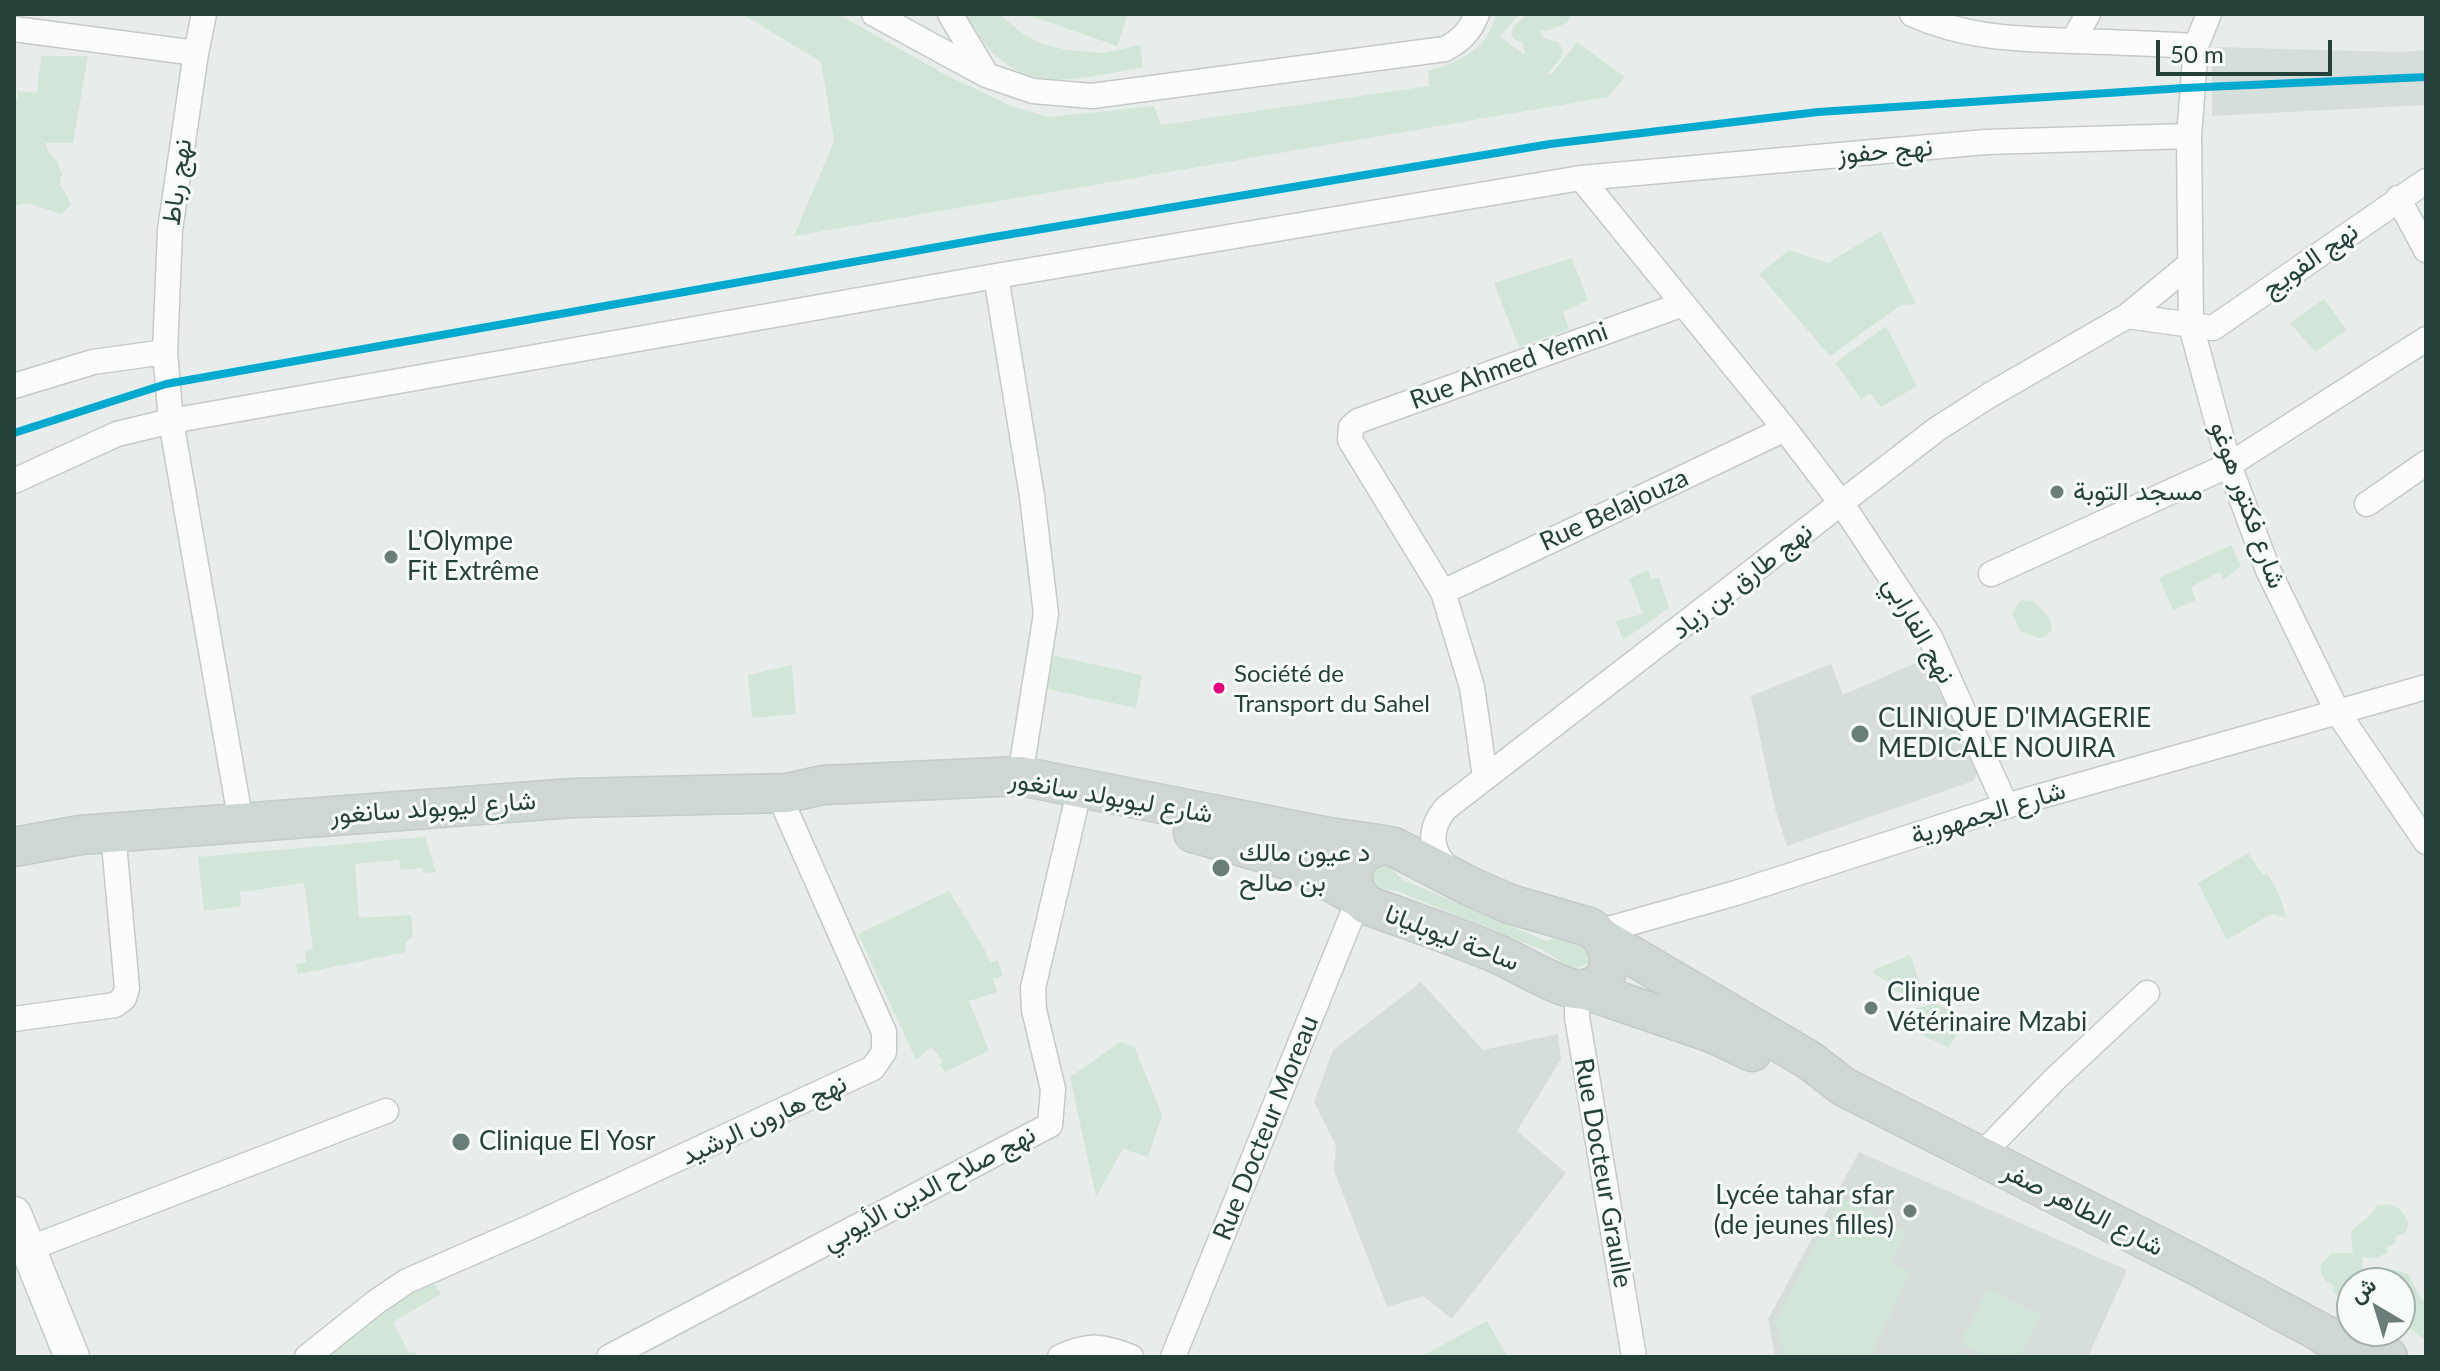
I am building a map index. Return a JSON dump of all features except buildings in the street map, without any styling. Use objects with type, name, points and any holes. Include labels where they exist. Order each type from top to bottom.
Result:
[{"type":"main road","name":"شارع ليوبولد سانغور","points":[[14,847],[96,834],[573,798],[783,793],[823,785],[1020,776],[1329,837],[1385,845]]},
{"type":"main road","name":"شارع ليوبولد سانغور","points":[[783,793],[822,804],[918,797],[1012,800],[1075,809],[1186,831],[1295,862],[1359,898]]},
{"type":"main road","name":"شارع ليوبولد سانغور","points":[[14,825],[96,834]]},
{"type":"main road","name":"ساحة ليوبليانا","points":[[1583,989],[1572,988],[1493,952],[1367,905],[1359,898],[1351,878],[1353,867],[1365,851],[1385,845],[1394,847],[1510,904],[1589,927],[1602,936]]},
{"type":"main road","points":[[1583,989],[1594,985],[1608,969],[1609,949],[1602,936]]},
{"type":"main road","name":"شارع الطاهر صفر","points":[[1602,936],[1809,1060],[1844,1087],[2197,1266],[2320,1332],[2355,1357]]},
{"type":"main road","name":"شارع الطاهر صفر","points":[[1583,989],[1712,1033],[1799,1074],[1844,1087]]},
{"type":"main road","points":[[14,1214],[72,1357]]},
{"type":"main road","name":"شارع الطاهر صفر","points":[[2320,1332],[2388,1357]]},
{"type":"street","name":"نهج رباط","points":[[204,14],[170,230],[165,352],[171,421],[241,823]]},
{"type":"street","points":[[874,14],[986,75],[1033,91],[1092,96],[1445,49],[1459,41],[1471,28],[1477,14]]},
{"type":"street","points":[[950,14],[986,75]]},
{"type":"street","points":[[1912,14],[1973,24],[2003,38],[2196,46],[2209,14]]},
{"type":"street","points":[[2073,41],[2088,14]]},
{"type":"street","points":[[14,29],[196,53]]},
{"type":"street","name":"شارع فكتور هوغو","points":[[2196,46],[2189,133],[2191,326],[2229,465],[2268,570],[2338,713],[2418,816],[2426,842]]},
{"type":"street","name":"نهج حفوز","points":[[14,481],[117,434],[171,421],[996,276],[1581,178],[1986,142],[2189,133]]},
{"type":"street","name":"نهج الفارابي","points":[[1581,178],[1842,504],[1930,637],[2006,806]]},
{"type":"street","name":"نهج الفويج","points":[[2191,326],[2213,328],[2426,181]]},
{"type":"street","points":[[2398,198],[2426,250]]},
{"type":"street","name":"نهج طارق بن زياد","points":[[1469,886],[1444,865],[1436,855],[1432,842],[1433,829],[1446,808],[1937,429],[2127,316],[2190,264]]},
{"type":"street","points":[[996,276],[1032,496],[1046,614],[1020,776]]},
{"type":"street","name":"Rue Ahmed Yemni","points":[[1443,592],[1350,440],[1351,427],[1358,421],[1683,304]]},
{"type":"street","points":[[2127,316],[2191,326]]},
{"type":"street","points":[[1991,574],[2229,465],[2426,339]]},
{"type":"street","points":[[14,386],[93,362],[165,352]]},
{"type":"street","name":"Rue Belajouza","points":[[1443,592],[1785,429]]},
{"type":"street","points":[[2367,504],[2426,463]]},
{"type":"street","points":[[1443,592],[1472,687],[1485,777]]},
{"type":"street","name":"شارع الجمهورية","points":[[1602,936],[2006,806],[2426,687]]},
{"type":"street","name":"نهج هارون الرشيد","points":[[307,1357],[407,1281],[562,1213],[873,1068],[884,1052],[884,1032],[783,793]]},
{"type":"street","name":"نهج صلاح الدين الأيوبي","points":[[609,1357],[1050,1125],[1053,1089],[1034,1010],[1033,988],[1075,809]]},
{"type":"street","points":[[14,1019],[115,1005],[124,998],[127,988],[96,834]]},
{"type":"street","name":"Rue Docteur Moreau","points":[[1173,1357],[1359,898]]},
{"type":"street","name":"Rue Docteur Graulle","points":[[1583,989],[1577,1004],[1577,1017],[1634,1357]]},
{"type":"street","points":[[1979,1157],[2056,1078],[2147,993]]},
{"type":"street","points":[[28,1249],[386,1111]]},
{"type":"street","points":[[1060,1357],[1078,1349],[1107,1347],[1131,1357]]},
{"type":"shaded area","points":[[2218,47],[2426,50],[2426,105],[2212,116],[2212,64]]},
{"type":"shaded area","name":"CLINIQUE D'IMAGERIE MEDICALE NOUIRA","points":[[1927,658],[1979,771],[1973,781],[1787,846],[1775,809],[1751,696],[1831,664],[1843,695]]},
{"type":"shaded area","points":[[1421,982],[1483,1050],[1558,1034],[1561,1059],[1517,1131],[1566,1173],[1452,1319],[1423,1296],[1387,1307],[1334,1171],[1336,1146],[1314,1102],[1333,1050]]},
{"type":"shaded area","name":"Lycée tahar sfar (de jeunes filles)","points":[[1859,1152],[2127,1270],[2088,1357],[1775,1357],[1768,1319]]},
{"type":"green space","points":[[742,14],[838,14],[946,75],[1011,106],[1049,117],[1154,106],[1161,125],[1429,86],[1428,71],[1471,53],[1486,37],[1496,14],[1519,14],[1500,37],[1525,55],[1522,42],[1511,35],[1513,27],[1527,14],[1572,14],[1567,23],[1546,31],[1540,29],[1543,38],[1558,42],[1563,50],[1561,58],[1548,73],[1551,75],[1577,42],[1625,77],[1608,97],[794,236],[834,141],[821,62]]},
{"type":"green space","points":[[963,14],[999,14],[1022,33],[1042,44],[1067,50],[1103,53],[1140,45],[1143,67],[1063,79],[1041,78],[1020,72],[1001,60],[982,41]]},
{"type":"green space","points":[[1025,14],[1128,14],[1117,46]]},
{"type":"green space","points":[[41,56],[88,56],[73,143],[45,143],[57,161],[62,174],[60,184],[71,204],[62,214],[27,203],[14,206],[14,99],[17,99],[18,91],[37,93]]},
{"type":"green space","points":[[1881,231],[1916,304],[1901,305],[1830,356],[1759,274],[1789,250],[1828,263]]},
{"type":"green space","points":[[1572,258],[1588,300],[1563,312],[1569,329],[1519,347],[1494,283]]},
{"type":"green space","points":[[2324,299],[2347,330],[2315,352],[2290,323]]},
{"type":"green space","points":[[1886,326],[1917,386],[1881,407],[1870,393],[1861,399],[1835,363]]},
{"type":"green space","points":[[2231,545],[2241,566],[2224,580],[2219,572],[2191,587],[2196,600],[2173,610],[2159,578]]},
{"type":"green space","points":[[1648,570],[1652,580],[1659,577],[1669,608],[1623,640],[1616,621],[1643,614],[1629,579]]},
{"type":"green space","points":[[2021,600],[2034,601],[2050,619],[2052,629],[2046,637],[2039,638],[2020,631],[2012,613]]},
{"type":"green space","points":[[1053,657],[1142,675],[1136,708],[1047,689]]},
{"type":"green space","points":[[792,665],[796,714],[752,718],[748,675]]},
{"type":"green space","points":[[425,837],[436,872],[423,873],[422,868],[400,870],[399,860],[355,864],[359,918],[411,915],[413,936],[405,943],[406,952],[298,974],[296,964],[306,962],[305,950],[313,949],[304,883],[240,892],[241,906],[204,911],[198,857]]},
{"type":"green space","points":[[2248,853],[2263,875],[2267,873],[2279,894],[2287,918],[2271,914],[2227,940],[2198,883]]},
{"type":"green space","points":[[1387,864],[1403,880],[1546,941],[1568,939],[1581,943],[1589,954],[1589,962],[1572,967],[1545,951],[1397,891],[1373,887],[1369,871],[1374,865]]},
{"type":"green space","points":[[949,891],[990,962],[998,960],[1003,976],[993,979],[997,992],[969,1001],[989,1051],[945,1072],[940,1065],[943,1061],[931,1047],[916,1060],[858,934]]},
{"type":"green space","points":[[1910,955],[1923,990],[1906,996],[1893,989],[1893,985],[1874,974],[1873,970]]},
{"type":"green space","points":[[1936,1003],[1965,1019],[1949,1048],[1894,1021],[1898,1013]]},
{"type":"green space","points":[[1120,1042],[1134,1046],[1162,1115],[1148,1157],[1123,1149],[1096,1197],[1070,1077]]},
{"type":"green space","points":[[1842,1198],[1905,1232],[1892,1262],[1911,1272],[1870,1357],[1785,1357],[1775,1321]]},
{"type":"green space","points":[[2390,1204],[2400,1209],[2409,1223],[2405,1233],[2396,1236],[2395,1244],[2387,1247],[2387,1253],[2376,1258],[2363,1257],[2362,1267],[2336,1267],[2336,1294],[2333,1285],[2323,1277],[2320,1265],[2332,1253],[2353,1253],[2351,1232],[2376,1206]]},
{"type":"green space","points":[[433,1282],[441,1294],[393,1322],[409,1353],[414,1351],[418,1357],[334,1357],[331,1354],[400,1297]]},
{"type":"green space","points":[[1988,1289],[2041,1316],[2020,1357],[1988,1357],[1960,1343]]},
{"type":"green space","points":[[2416,1289],[2422,1300],[2426,1300],[2426,1341],[2416,1333]]},
{"type":"green space","points":[[1487,1321],[1508,1357],[1420,1357]]},
{"type":"transit line","points":[[14,433],[166,384],[988,238],[1550,144],[1818,112],[2184,88],[2426,77]]},
{"type":"place","name":"مسجد التوبة","points":[[2057,492]]},
{"type":"place","name":"L'Olympe Fit Extrême","points":[[391,557]]},
{"type":"place","name":"Société de Transport du Sahel","points":[[1219,688]]},
{"type":"place","name":"CLINIQUE D'IMAGERIE MEDICALE NOUIRA","points":[[1860,734]]},
{"type":"place","name":"د عيون مالك بن صالح","points":[[1221,868]]},
{"type":"place","name":"Clinique Vétérinaire Mzabi","points":[[1871,1008]]},
{"type":"place","name":"Clinique El Yosr","points":[[461,1142]]},
{"type":"place","name":"Lycée tahar sfar (de jeunes filles)","points":[[1910,1211]]}]
